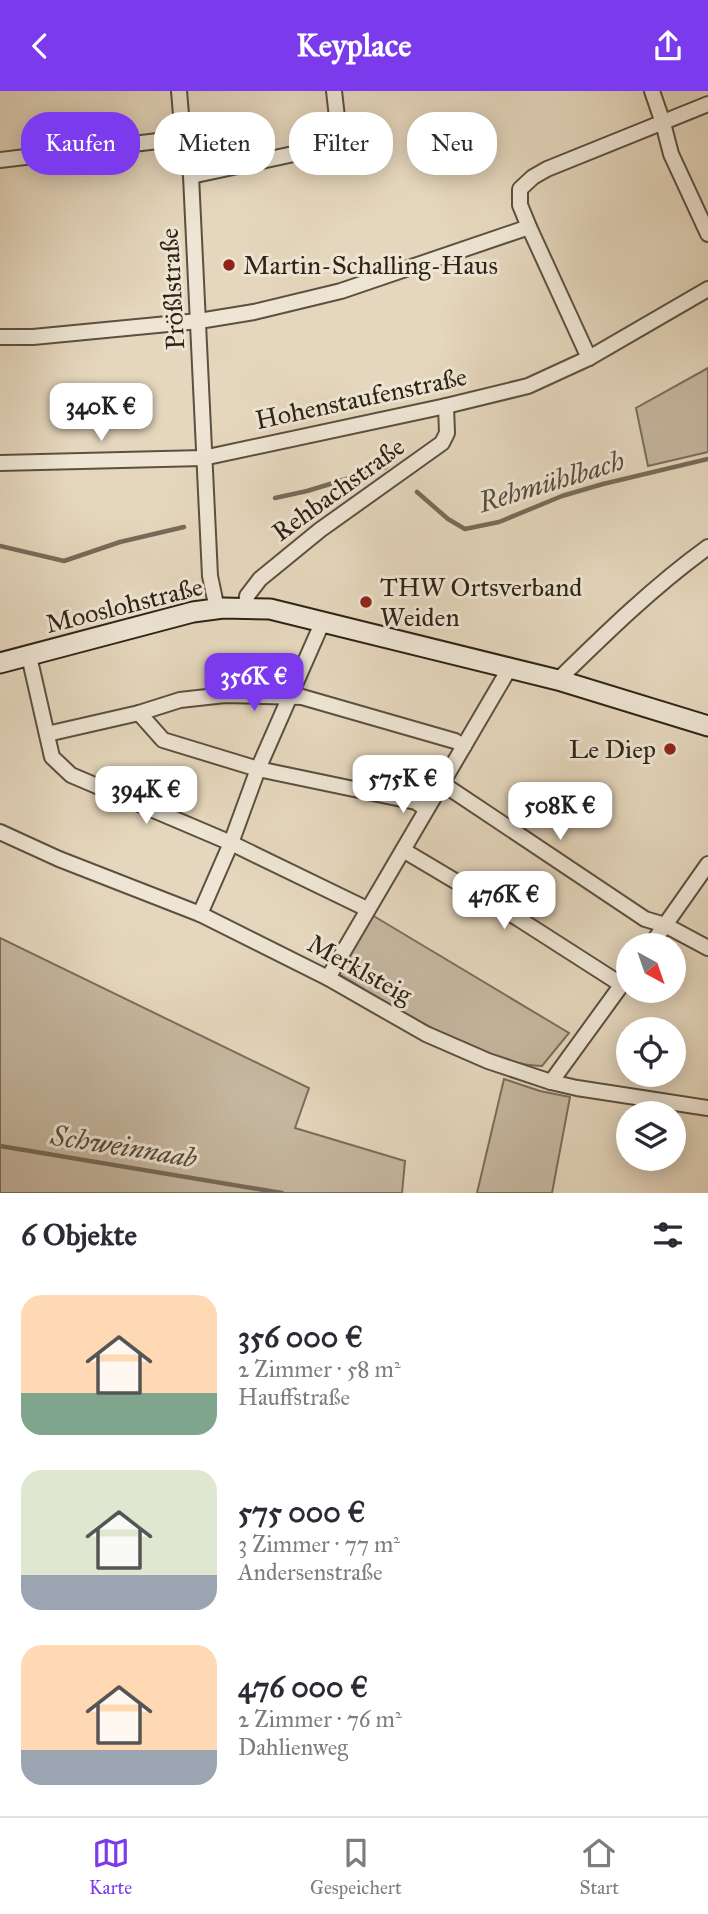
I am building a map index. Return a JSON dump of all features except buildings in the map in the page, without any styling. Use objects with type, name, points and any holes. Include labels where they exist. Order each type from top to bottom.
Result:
[{"type":"street","name":"Prößlstraße","points":[[179,91],[181,112]]},
{"type":"street","points":[[334,91],[336,112]]},
{"type":"street","points":[[652,91],[671,154],[708,234]]},
{"type":"street","points":[[589,358],[520,205],[519,195],[524,184],[533,177],[708,104]]},
{"type":"street","points":[[0,160],[154,141]]},
{"type":"street","points":[[191,176],[289,156]]},
{"type":"street","name":"Prößlstraße","points":[[191,176],[210,576],[218,609]]},
{"type":"street","points":[[0,337],[33,337],[199,321],[254,312],[341,291],[529,227]]},
{"type":"street","name":"Hohenstaufenstraße","points":[[0,463],[203,458],[400,414],[446,407],[528,386],[589,358],[708,289]]},
{"type":"street","name":"Rehbachstraße","points":[[246,608],[247,596],[260,579],[320,530],[442,443],[447,433],[446,407]]},
{"type":"street","points":[[558,680],[632,608],[674,571],[708,547]]},
{"type":"street","name":"Mooslohstraße","points":[[0,663],[193,612],[270,609],[558,680],[708,726]]},
{"type":"street","points":[[200,913],[231,843],[258,769],[323,621]]},
{"type":"street","points":[[29,656],[52,757],[71,775],[231,843],[367,909]]},
{"type":"street","points":[[328,978],[509,669]]},
{"type":"street","points":[[47,734],[139,713],[180,700],[212,696],[302,697],[455,741],[464,747]]},
{"type":"street","points":[[139,713],[163,740],[258,769],[416,802],[426,809]]},
{"type":"street","points":[[443,783],[645,919],[665,925],[708,948]]},
{"type":"street","name":"Merklsteig","points":[[0,832],[59,859],[200,913],[328,978],[457,1049],[551,1082],[708,1108]]},
{"type":"street","points":[[403,850],[616,976]]},
{"type":"street","points":[[659,933],[708,864]]},
{"type":"street","points":[[551,1082],[616,993]]},
{"type":"shaded area","points":[[708,368],[708,452],[648,466],[636,408]]},
{"type":"shaded area","points":[[372,915],[569,1033],[542,1066],[519,1063],[466,1045],[384,1001],[339,974]]},
{"type":"shaded area","points":[[0,938],[309,1088],[295,1128],[405,1161],[402,1193],[0,1193]]},
{"type":"shaded area","points":[[504,1079],[540,1091],[570,1097],[552,1193],[477,1193]]},
{"type":"waterway","name":"Rehmühlbach","points":[[417,492],[448,519],[465,529],[499,522],[562,496],[603,484],[708,459]]},
{"type":"waterway","name":"Rehmühlbach","points":[[275,498],[386,467]]},
{"type":"waterway","name":"Rehmühlbach","points":[[0,546],[64,561],[120,542],[184,527]]},
{"type":"waterway","name":"Schweinnaab","points":[[0,1146],[282,1193]]},
{"type":"place","name":"Martin-Schalling-Haus","points":[[229,265]]},
{"type":"place","name":"THW Ortsverband Weiden","points":[[366,602]]},
{"type":"place","name":"Le Diep","points":[[670,749]]}]
